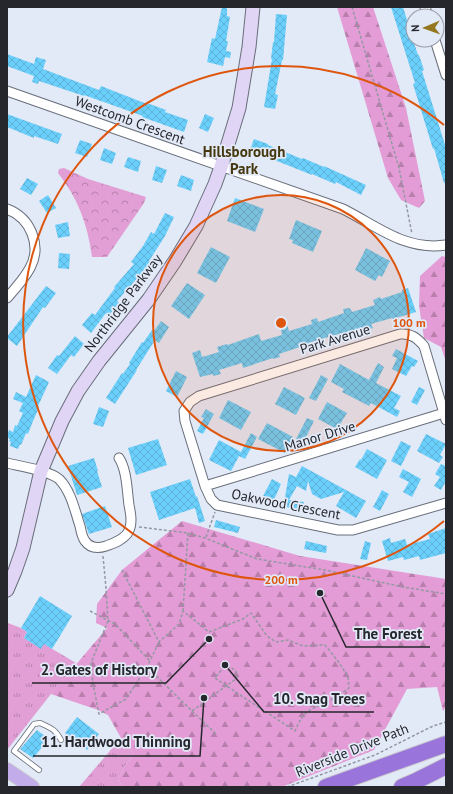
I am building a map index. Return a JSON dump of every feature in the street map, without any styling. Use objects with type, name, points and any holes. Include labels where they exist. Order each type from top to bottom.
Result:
[{"type":"highway","points":[[326,787],[347,783],[446,744]]},
{"type":"highway","points":[[402,787],[446,766]]},
{"type":"main road","points":[[7,770],[32,787]]},
{"type":"street","name":"Northridge Parkway","points":[[7,590],[23,548],[41,471],[62,421],[78,391],[99,361],[149,299],[175,261],[196,226],[215,184],[239,108],[250,48],[253,7]]},
{"type":"street","points":[[438,48],[446,75]]},
{"type":"street","name":"Westcomb Crescent","points":[[7,91],[343,209],[358,216],[372,226],[391,236],[414,244],[428,246],[446,245]]},
{"type":"street","points":[[7,209],[20,217],[29,226],[35,245],[34,257],[30,267],[22,280],[7,298]]},
{"type":"street","name":"Park Avenue","points":[[184,411],[190,402],[199,396],[400,334],[405,334],[417,338],[424,346],[445,417]]},
{"type":"street","name":"Oakwood Crescent","points":[[184,411],[185,421],[205,486],[211,499],[217,505],[338,530],[353,530],[446,502]]},
{"type":"street","name":"Manor Drive","points":[[205,486],[445,417]]},
{"type":"street","points":[[7,463],[41,471],[58,478],[64,485],[71,499],[84,540],[94,548],[102,548],[124,538],[129,531],[132,521],[123,463],[119,458]]},
{"type":"lane","points":[[39,770],[14,751],[34,724],[40,723],[48,726],[56,732],[61,740]]},
{"type":"path","points":[[352,7],[399,168],[414,244]]},
{"type":"path","points":[[206,538],[217,505]]},
{"type":"path","points":[[130,526],[188,533],[206,538],[256,559],[325,570],[403,587],[446,594]]},
{"type":"path","points":[[102,548],[108,621],[91,663],[93,684],[99,714],[126,699],[147,667],[159,642],[179,624],[183,611],[188,533]]},
{"type":"path","points":[[122,570],[159,642]]},
{"type":"path","points":[[183,611],[210,632],[243,618],[250,613],[268,636],[276,642],[288,640],[303,646],[325,645],[348,676],[349,688],[328,701],[308,710],[300,720],[295,731],[226,686],[215,678],[223,668],[230,667],[236,671],[237,678],[226,686],[192,710]]},
{"type":"path","points":[[90,612],[115,624],[150,661]]},
{"type":"path","points":[[147,667],[217,735]]},
{"type":"path","name":"Riverside Drive Path","points":[[287,787],[375,755],[433,726],[446,722]]},
{"type":"green space","points":[[337,7],[373,7],[406,108],[425,201],[419,208],[401,200],[388,178]]},
{"type":"green space","points":[[64,168],[88,179],[146,197],[144,203],[107,257],[92,257],[88,234],[81,213],[71,192],[58,173],[59,169]]},
{"type":"green space","points":[[442,256],[446,257],[446,362],[441,347],[424,338],[419,306],[420,276]]},
{"type":"green space","points":[[182,521],[300,556],[446,579],[446,707],[443,711],[437,687],[407,689],[374,750],[282,787],[123,787],[118,780],[125,766],[134,754],[121,738],[108,715],[98,710],[51,694],[107,628],[96,623],[97,604],[122,570]]},
{"type":"green space","points":[[8,623],[27,632],[24,638],[41,648],[44,644],[76,663],[75,667],[51,694],[7,750],[7,624]]},
{"type":"green space","points":[[121,738],[134,754],[125,766],[118,780],[123,787],[79,787]]},
{"type":"building","points":[[222,7],[227,7],[227,16],[230,17],[226,51],[231,52],[230,58],[225,57],[223,66],[207,62],[212,38],[215,39]]},
{"type":"building","points":[[391,7],[403,7],[405,13],[405,48],[416,48],[424,70],[422,71],[446,148],[446,183],[444,183],[434,148],[433,149],[413,84],[415,83]]},
{"type":"building","points":[[276,14],[287,15],[283,60],[275,94],[278,95],[275,109],[264,107],[272,59]]},
{"type":"building","points":[[7,54],[34,64],[36,57],[46,60],[43,69],[99,90],[101,86],[166,110],[165,112],[188,120],[184,132],[84,95],[39,81],[38,84],[32,82],[34,76],[7,66]]},
{"type":"building","points":[[7,114],[62,134],[58,144],[34,136],[34,138],[7,127]]},
{"type":"building","points":[[205,114],[214,118],[208,132],[199,128]]},
{"type":"building","points":[[254,139],[302,159],[303,158],[324,166],[366,185],[361,195],[336,182],[335,184],[250,150]]},
{"type":"building","points":[[80,140],[92,144],[87,157],[75,153]]},
{"type":"building","points":[[104,148],[116,153],[112,164],[100,160]]},
{"type":"building","points":[[128,157],[141,161],[138,172],[124,167]]},
{"type":"building","points":[[156,166],[167,170],[162,183],[152,180]]},
{"type":"building","points":[[181,175],[194,180],[191,191],[177,186]]},
{"type":"building","points":[[27,178],[38,184],[31,195],[20,189]]},
{"type":"building","points":[[48,195],[56,208],[47,213],[39,201]]},
{"type":"building","points":[[235,198],[264,209],[255,232],[227,221]]},
{"type":"building","points":[[165,213],[174,217],[165,236],[149,261],[150,262],[117,301],[119,303],[109,315],[106,313],[91,333],[82,325],[92,313],[95,315],[115,288],[114,287],[134,264],[131,262],[151,232],[154,234]]},
{"type":"building","points":[[296,220],[322,231],[313,252],[292,243],[293,240],[289,239]]},
{"type":"building","points":[[68,222],[70,236],[58,238],[55,225]]},
{"type":"building","points":[[211,247],[230,257],[216,283],[197,273]]},
{"type":"building","points":[[366,248],[390,261],[382,277],[379,275],[375,281],[355,270]]},
{"type":"building","points":[[59,253],[70,254],[69,269],[58,268]]},
{"type":"building","points":[[187,283],[205,295],[189,319],[171,306]]},
{"type":"building","points":[[46,286],[56,293],[45,308],[43,307],[17,346],[7,337]]},
{"type":"building","points":[[408,288],[416,312],[371,324],[373,328],[364,331],[363,328],[308,343],[309,344],[279,354],[280,357],[243,368],[242,363],[219,370],[221,374],[200,377],[192,353],[200,350],[202,357],[219,352],[217,347],[228,345],[259,334],[261,341],[282,335],[280,326],[287,324],[289,331],[312,324],[311,320],[317,318],[318,322],[344,313],[343,309],[350,308],[352,312],[375,305],[373,300],[402,292],[402,290]]},
{"type":"building","points":[[161,321],[169,327],[159,343],[155,340],[115,404],[106,398],[122,373],[123,374],[130,364],[129,363],[142,342],[143,343],[152,330],[154,331]]},
{"type":"building","points":[[75,336],[84,344],[74,357],[71,355],[57,374],[48,368],[57,355],[59,356]]},
{"type":"building","points":[[396,349],[418,361],[414,367],[412,366],[406,376],[392,369],[397,358],[392,356]]},
{"type":"building","points":[[378,363],[384,367],[376,383],[401,396],[394,408],[400,411],[397,417],[371,403],[369,406],[342,392],[344,389],[331,382],[340,364],[369,380]]},
{"type":"building","points":[[176,371],[187,377],[177,397],[166,391]]},
{"type":"building","points":[[36,375],[49,382],[38,406],[39,407],[28,434],[26,433],[18,449],[10,446],[10,439],[7,437],[9,430],[13,432],[15,425],[17,426],[23,413],[19,411],[23,403],[13,399],[16,392],[26,397]]},
{"type":"building","points":[[321,375],[328,379],[316,401],[309,398]]},
{"type":"building","points":[[284,387],[305,398],[296,415],[275,404]]},
{"type":"building","points":[[419,387],[425,390],[417,405],[411,402]]},
{"type":"building","points":[[228,400],[251,412],[241,430],[219,418]]},
{"type":"building","points":[[327,402],[347,413],[337,429],[318,419]]},
{"type":"building","points":[[99,407],[109,411],[103,427],[93,424]]},
{"type":"building","points":[[206,409],[214,414],[203,434],[197,431],[204,418],[201,417]]},
{"type":"building","points":[[307,418],[314,421],[303,443],[296,439]]},
{"type":"building","points":[[267,423],[293,437],[285,453],[258,439]]},
{"type":"building","points":[[251,433],[257,437],[245,459],[239,456],[231,471],[209,460],[219,440],[241,452]]},
{"type":"building","points":[[426,434],[446,444],[440,455],[443,457],[439,463],[417,451]]},
{"type":"building","points":[[158,439],[167,465],[136,475],[128,448]]},
{"type":"building","points":[[401,441],[411,446],[401,466],[391,461]]},
{"type":"building","points":[[367,449],[387,460],[377,479],[355,467]]},
{"type":"building","points":[[94,458],[102,487],[77,495],[68,466]]},
{"type":"building","points":[[441,464],[446,466],[446,481],[441,490],[434,486],[440,477],[435,474]]},
{"type":"building","points":[[302,466],[366,501],[356,518],[336,506],[344,492],[321,499],[312,494],[308,481],[306,491],[297,486],[289,500],[304,502],[302,510],[285,507],[283,509],[289,474],[296,477]]},
{"type":"building","points":[[403,469],[421,479],[412,497],[403,492],[409,482],[399,477]]},
{"type":"building","points":[[190,479],[205,521],[199,523],[195,508],[159,520],[150,492]]},
{"type":"building","points":[[272,479],[281,484],[273,502],[263,496]]},
{"type":"building","points":[[382,490],[389,494],[380,511],[373,507]]},
{"type":"building","points":[[105,506],[112,527],[89,534],[82,514]]},
{"type":"building","points":[[216,520],[240,527],[238,533],[214,527]]},
{"type":"building","points":[[446,528],[446,553],[420,560],[419,556],[404,560],[403,557],[388,561],[382,541],[390,538],[391,543],[405,539],[407,545],[430,539],[428,534]]},
{"type":"building","points":[[306,541],[327,546],[326,553],[304,549]]},
{"type":"building","points":[[365,541],[371,543],[367,560],[360,559]]},
{"type":"building","points":[[40,596],[72,616],[52,649],[44,644],[41,649],[24,638],[27,632],[21,628]]},
{"type":"building","points":[[77,717],[99,734],[87,750],[65,733]]},
{"type":"building","points":[[37,730],[49,739],[33,758],[20,749]]},
{"type":"place","name":"The Forest","points":[[320,593]]},
{"type":"place","name":"2. Gates of History","points":[[209,639]]},
{"type":"place","name":"10. Snag Trees","points":[[225,665]]},
{"type":"place","name":"11. Hardwood Thinning","points":[[204,698]]},
{"type":"district","name":"Hillsborough Park","points":[[244,160]]}]
